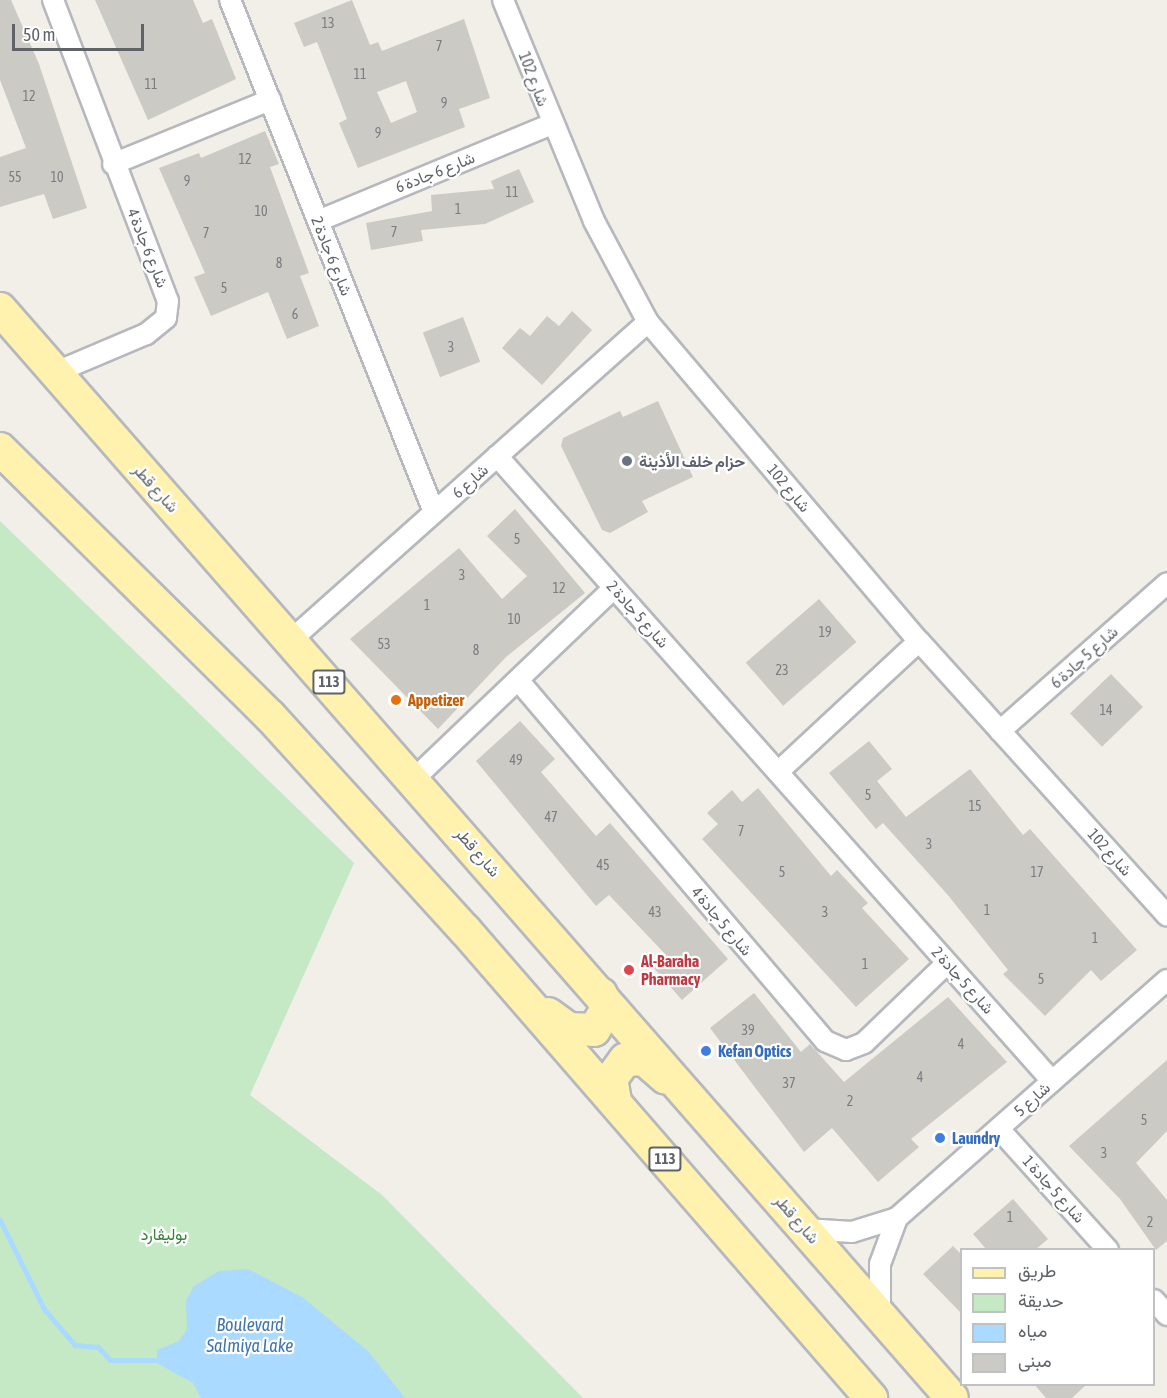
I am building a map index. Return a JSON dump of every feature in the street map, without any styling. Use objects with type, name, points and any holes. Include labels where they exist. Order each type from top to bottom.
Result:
[{"type":"main road","name":"شارع قطر","points":[[0,309],[54,373],[415,778],[805,1229],[880,1312],[952,1398]]},
{"type":"main road","name":"113","points":[[0,449],[270,716],[521,993],[869,1393]]},
{"type":"main road","points":[[521,993],[582,1033],[603,1022],[607,1009],[601,994]]},
{"type":"main road","points":[[615,1101],[611,1079],[617,1066],[634,1058],[644,1059],[706,1114]]},
{"type":"street","name":"شارع 6 جادة 4","points":[[53,0],[113,164],[164,282],[166,318],[146,334],[54,373]]},
{"type":"street","name":"شارع 6 جادة 2","points":[[230,0],[434,512]]},
{"type":"street","name":"شارع 102","points":[[503,0],[552,124],[594,221],[648,322],[919,640],[1167,915]]},
{"type":"street","points":[[113,164],[270,100]]},
{"type":"street","name":"شارع 6 جادة 6","points":[[318,221],[552,124]]},
{"type":"street","name":"شارع 6","points":[[291,640],[648,322]]},
{"type":"street","name":"شارع 5 جادة 2","points":[[497,456],[1052,1081]]},
{"type":"street","name":"شارع 5 جادة 6","points":[[1000,731],[1167,583]]},
{"type":"street","points":[[415,778],[614,588]]},
{"type":"street","points":[[778,772],[919,640]]},
{"type":"street","name":"شارع 5 جادة 4","points":[[518,680],[825,1041],[846,1050],[864,1043],[947,963]]},
{"type":"street","name":"شارع 5","points":[[805,1229],[852,1232],[897,1218],[1167,980]]},
{"type":"street","name":"شارع 5 جادة 1","points":[[999,1129],[1106,1248]]},
{"type":"street","name":"شارع 5","points":[[880,1312],[880,1264],[897,1218]]},
{"type":"green space","name":"بوليڤارد","points":[[0,521],[354,863],[250,1095],[382,1195],[583,1398],[0,1398]]},
{"type":"water","name":"Boulevard Salmiya Lake","points":[[248,1269],[302,1297],[368,1351],[405,1398],[201,1398],[193,1383],[157,1363],[157,1350],[179,1341],[187,1329],[186,1301],[194,1286],[219,1271]]},
{"type":"building","points":[[0,0],[11,0],[39,64],[87,208],[53,219],[44,194],[0,207],[0,157],[26,148],[0,80]]},
{"type":"building","points":[[95,0],[193,0],[203,23],[212,19],[236,79],[148,120]]},
{"type":"building","points":[[352,0],[370,45],[378,42],[382,51],[464,19],[490,98],[459,109],[465,127],[358,168],[339,123],[347,119],[317,42],[304,47],[294,23]],"holes":[[[406,81],[417,112],[391,123],[377,92]]]},
{"type":"building","points":[[265,131],[279,164],[270,167],[309,273],[300,276],[319,326],[287,339],[268,292],[211,316],[194,277],[205,273],[159,168],[199,153],[201,158]]},
{"type":"building","points":[[519,169],[534,202],[485,224],[421,230],[423,241],[371,250],[366,223],[432,211],[431,195],[494,189],[491,181]]},
{"type":"building","points":[[572,311],[592,330],[542,385],[502,348],[520,328],[530,336],[547,316],[559,326]]},
{"type":"building","points":[[463,317],[480,362],[440,377],[423,332]]},
{"type":"building","name":"حزام خلف الأذينة","points":[[658,401],[693,477],[642,501],[648,512],[610,533],[602,530],[561,446],[563,438],[620,411],[623,417]]},
{"type":"building","points":[[515,509],[585,593],[506,657],[438,729],[350,639],[459,548],[502,599],[527,576],[487,536]]},
{"type":"building","points":[[819,599],[856,642],[783,706],[746,663]]},
{"type":"building","points":[[1111,674],[1143,707],[1102,747],[1070,714]]},
{"type":"building","points":[[520,721],[555,759],[541,772],[596,836],[610,823],[728,959],[682,1000],[653,967],[666,955],[609,895],[596,906],[476,761]]},
{"type":"building","points":[[869,741],[892,769],[877,781],[906,817],[970,769],[1023,835],[1030,829],[1137,950],[1101,981],[1091,970],[1045,1016],[1003,974],[1008,970],[947,894],[883,823],[876,829],[829,773]]},
{"type":"building","points":[[758,788],[831,876],[837,870],[868,903],[862,908],[909,959],[856,1007],[702,839],[718,824],[707,813],[732,790],[742,802]]},
{"type":"building","points":[[754,993],[801,1052],[810,1044],[844,1082],[948,997],[1007,1062],[911,1139],[919,1147],[878,1182],[832,1128],[804,1152],[710,1028]]},
{"type":"building","points":[[1167,1060],[1167,1131],[1136,1163],[1167,1200],[1167,1241],[1156,1250],[1120,1199],[1069,1146]]},
{"type":"building","points":[[1013,1199],[1048,1239],[1037,1248],[985,1248],[973,1234]]},
{"type":"building","points":[[953,1246],[960,1253],[960,1312],[923,1274]]},
{"type":"building","points":[[1036,1386],[1085,1386],[1072,1398],[1046,1398]]},
{"type":"waterway","points":[[0,1220],[44,1309],[75,1345],[98,1347],[110,1360],[155,1360]]},
{"type":"place","name":"حزام خلف الأذينة","points":[[627,461]]},
{"type":"place","name":"Appetizer","points":[[396,700]]},
{"type":"place","name":"Al-Baraha Pharmacy","points":[[629,970]]},
{"type":"place","name":"Kefan Optics","points":[[706,1051]]},
{"type":"place","name":"Laundry","points":[[940,1138]]}]
